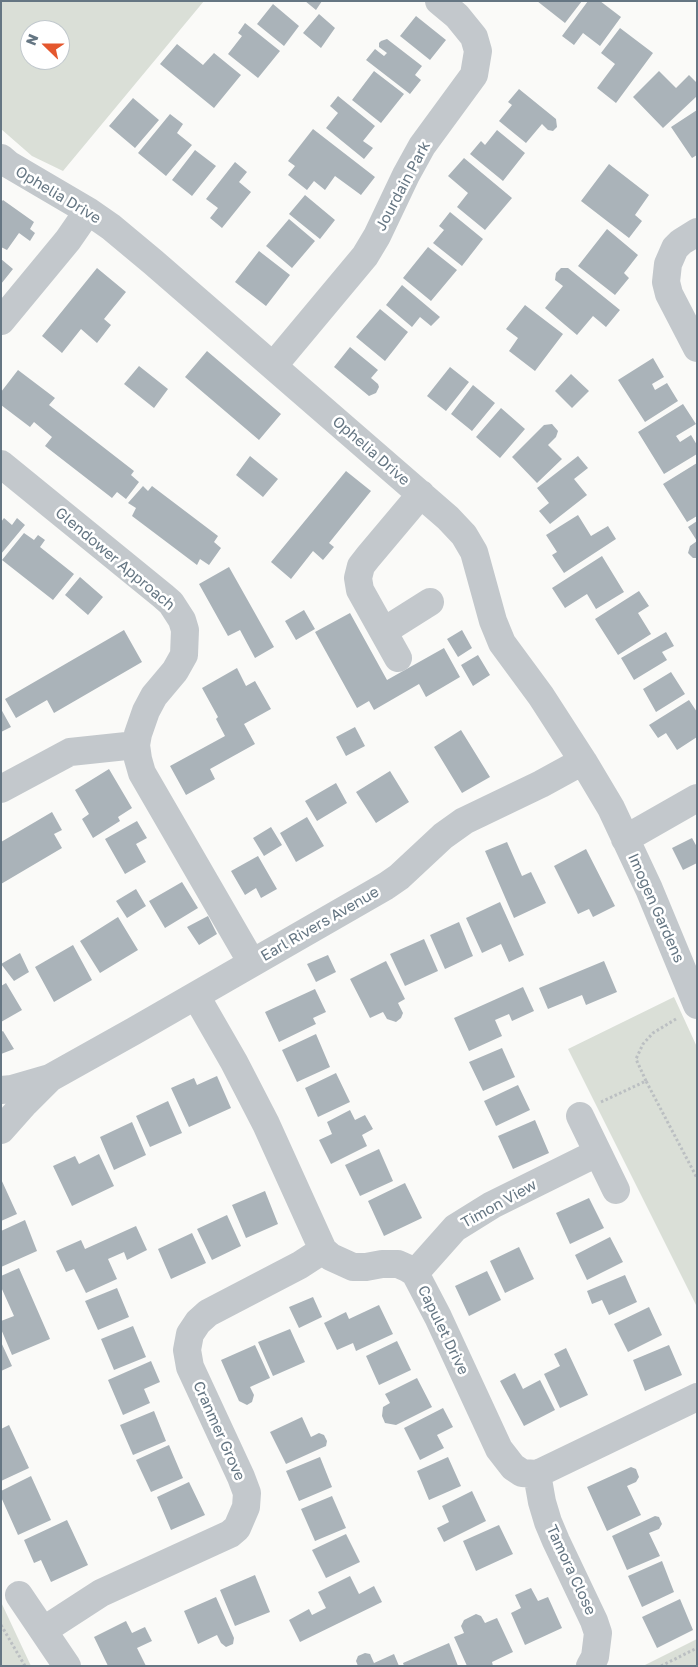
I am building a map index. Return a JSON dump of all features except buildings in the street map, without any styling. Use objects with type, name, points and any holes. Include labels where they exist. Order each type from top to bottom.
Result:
[{"type":"street","name":"Jourdain Park","points":[[274,366],[365,256],[422,146],[474,75],[478,51],[474,37],[456,16],[439,1]]},
{"type":"street","name":"Ophelia Drive","points":[[1,158],[111,227],[154,262],[448,518],[474,552],[493,621],[502,643],[541,696],[583,761],[611,808],[625,839]]},
{"type":"street","points":[[1,321],[68,240],[88,211]]},
{"type":"street","points":[[697,232],[675,248],[668,264],[666,282],[669,294],[697,348]]},
{"type":"street","name":"Glendower Approach","points":[[1,464],[163,596],[174,607],[182,620],[185,630],[184,655],[175,671],[154,696],[146,711],[136,745],[142,773],[252,963]]},
{"type":"street","points":[[398,658],[360,590],[358,578],[361,566],[421,494]]},
{"type":"street","points":[[384,631],[430,602]]},
{"type":"street","points":[[1,790],[70,752],[136,745]]},
{"type":"street","name":"Earl Rivers Avenue","points":[[1,1090],[12,1089],[50,1078],[196,996],[386,886],[399,877],[443,836],[464,821],[541,784],[583,761]]},
{"type":"street","points":[[625,839],[697,798]]},
{"type":"street","name":"Imogen Gardens","points":[[625,839],[649,889],[689,1010]]},
{"type":"street","points":[[196,996],[234,1062],[266,1124],[323,1250]]},
{"type":"street","name":"Earl Rivers Avenue","points":[[1,1130],[50,1078]]},
{"type":"street","points":[[588,1110],[597,1153],[616,1190]]},
{"type":"street","name":"Timon View","points":[[415,1273],[455,1228],[492,1205],[597,1153]]},
{"type":"street","name":"Capulet Drive","points":[[323,1250],[342,1264],[353,1267],[398,1264],[415,1273],[438,1317],[499,1449],[513,1467],[522,1473],[537,1474]]},
{"type":"street","name":"Cranmer Grove","points":[[44,1630],[101,1594],[230,1534],[237,1528],[246,1506],[247,1493],[190,1368],[187,1350],[190,1334],[198,1322],[208,1313],[300,1265],[323,1250]]},
{"type":"street","points":[[537,1474],[697,1397]]},
{"type":"street","name":"Tamora Close","points":[[537,1474],[542,1502],[550,1528],[598,1633],[595,1657],[590,1666]]},
{"type":"street","points":[[19,1595],[67,1666]]},
{"type":"path","points":[[689,1010],[653,1032],[643,1044],[636,1059],[697,1178]]},
{"type":"path","points":[[588,1110],[646,1081]]},
{"type":"path","points":[[1,1625],[25,1666]]},
{"type":"path","points":[[661,1666],[697,1648]]},
{"type":"shaded area","points":[[1,1],[204,1],[63,171],[32,156],[1,129]]},
{"type":"shaded area","points":[[674,997],[697,1047],[697,1307],[568,1049]]},
{"type":"shaded area","points":[[1,1602],[31,1666],[1,1666]]},
{"type":"shaded area","points":[[697,1639],[697,1666],[643,1666]]}]
